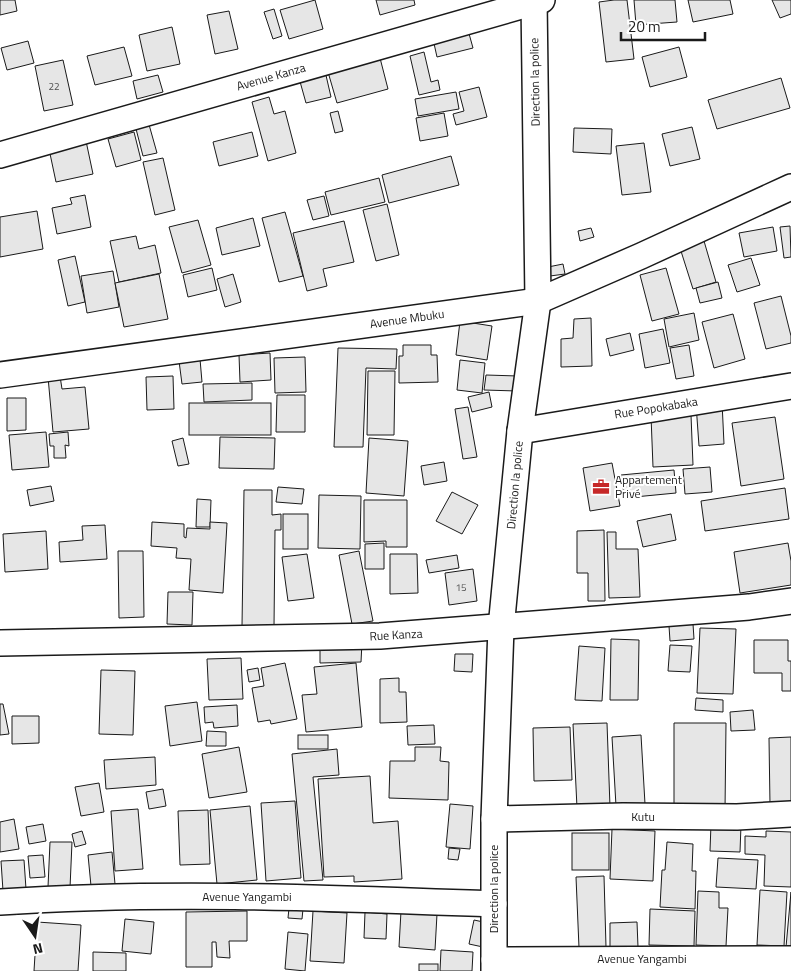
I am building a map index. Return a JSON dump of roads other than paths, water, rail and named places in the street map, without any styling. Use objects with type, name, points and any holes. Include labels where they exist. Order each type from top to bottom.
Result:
[{"type":"street","name":"Avenue Kanza","points":[[0,155],[537,1]]},
{"type":"street","name":"Direction la police","points":[[494,965],[494,819],[501,628],[520,431],[538,301],[537,1]]},
{"type":"street","name":"Avenue Mbuku","points":[[0,375],[538,301],[791,187]]},
{"type":"street","name":"Rue Popokabaka","points":[[520,431],[791,386]]},
{"type":"street","name":"Rue Kanza","points":[[0,643],[380,636],[501,628],[749,606],[791,600]]},
{"type":"street","name":"Kutu","points":[[494,819],[623,816],[738,817],[791,814]]},
{"type":"street","name":"Avenue Yangambi","points":[[0,902],[64,898],[274,896],[494,904]]},
{"type":"street","name":"Avenue Yangambi","points":[[494,965],[791,959]]},
{"type":"place","name":"Appartement Privé","points":[[601,487]]}]
